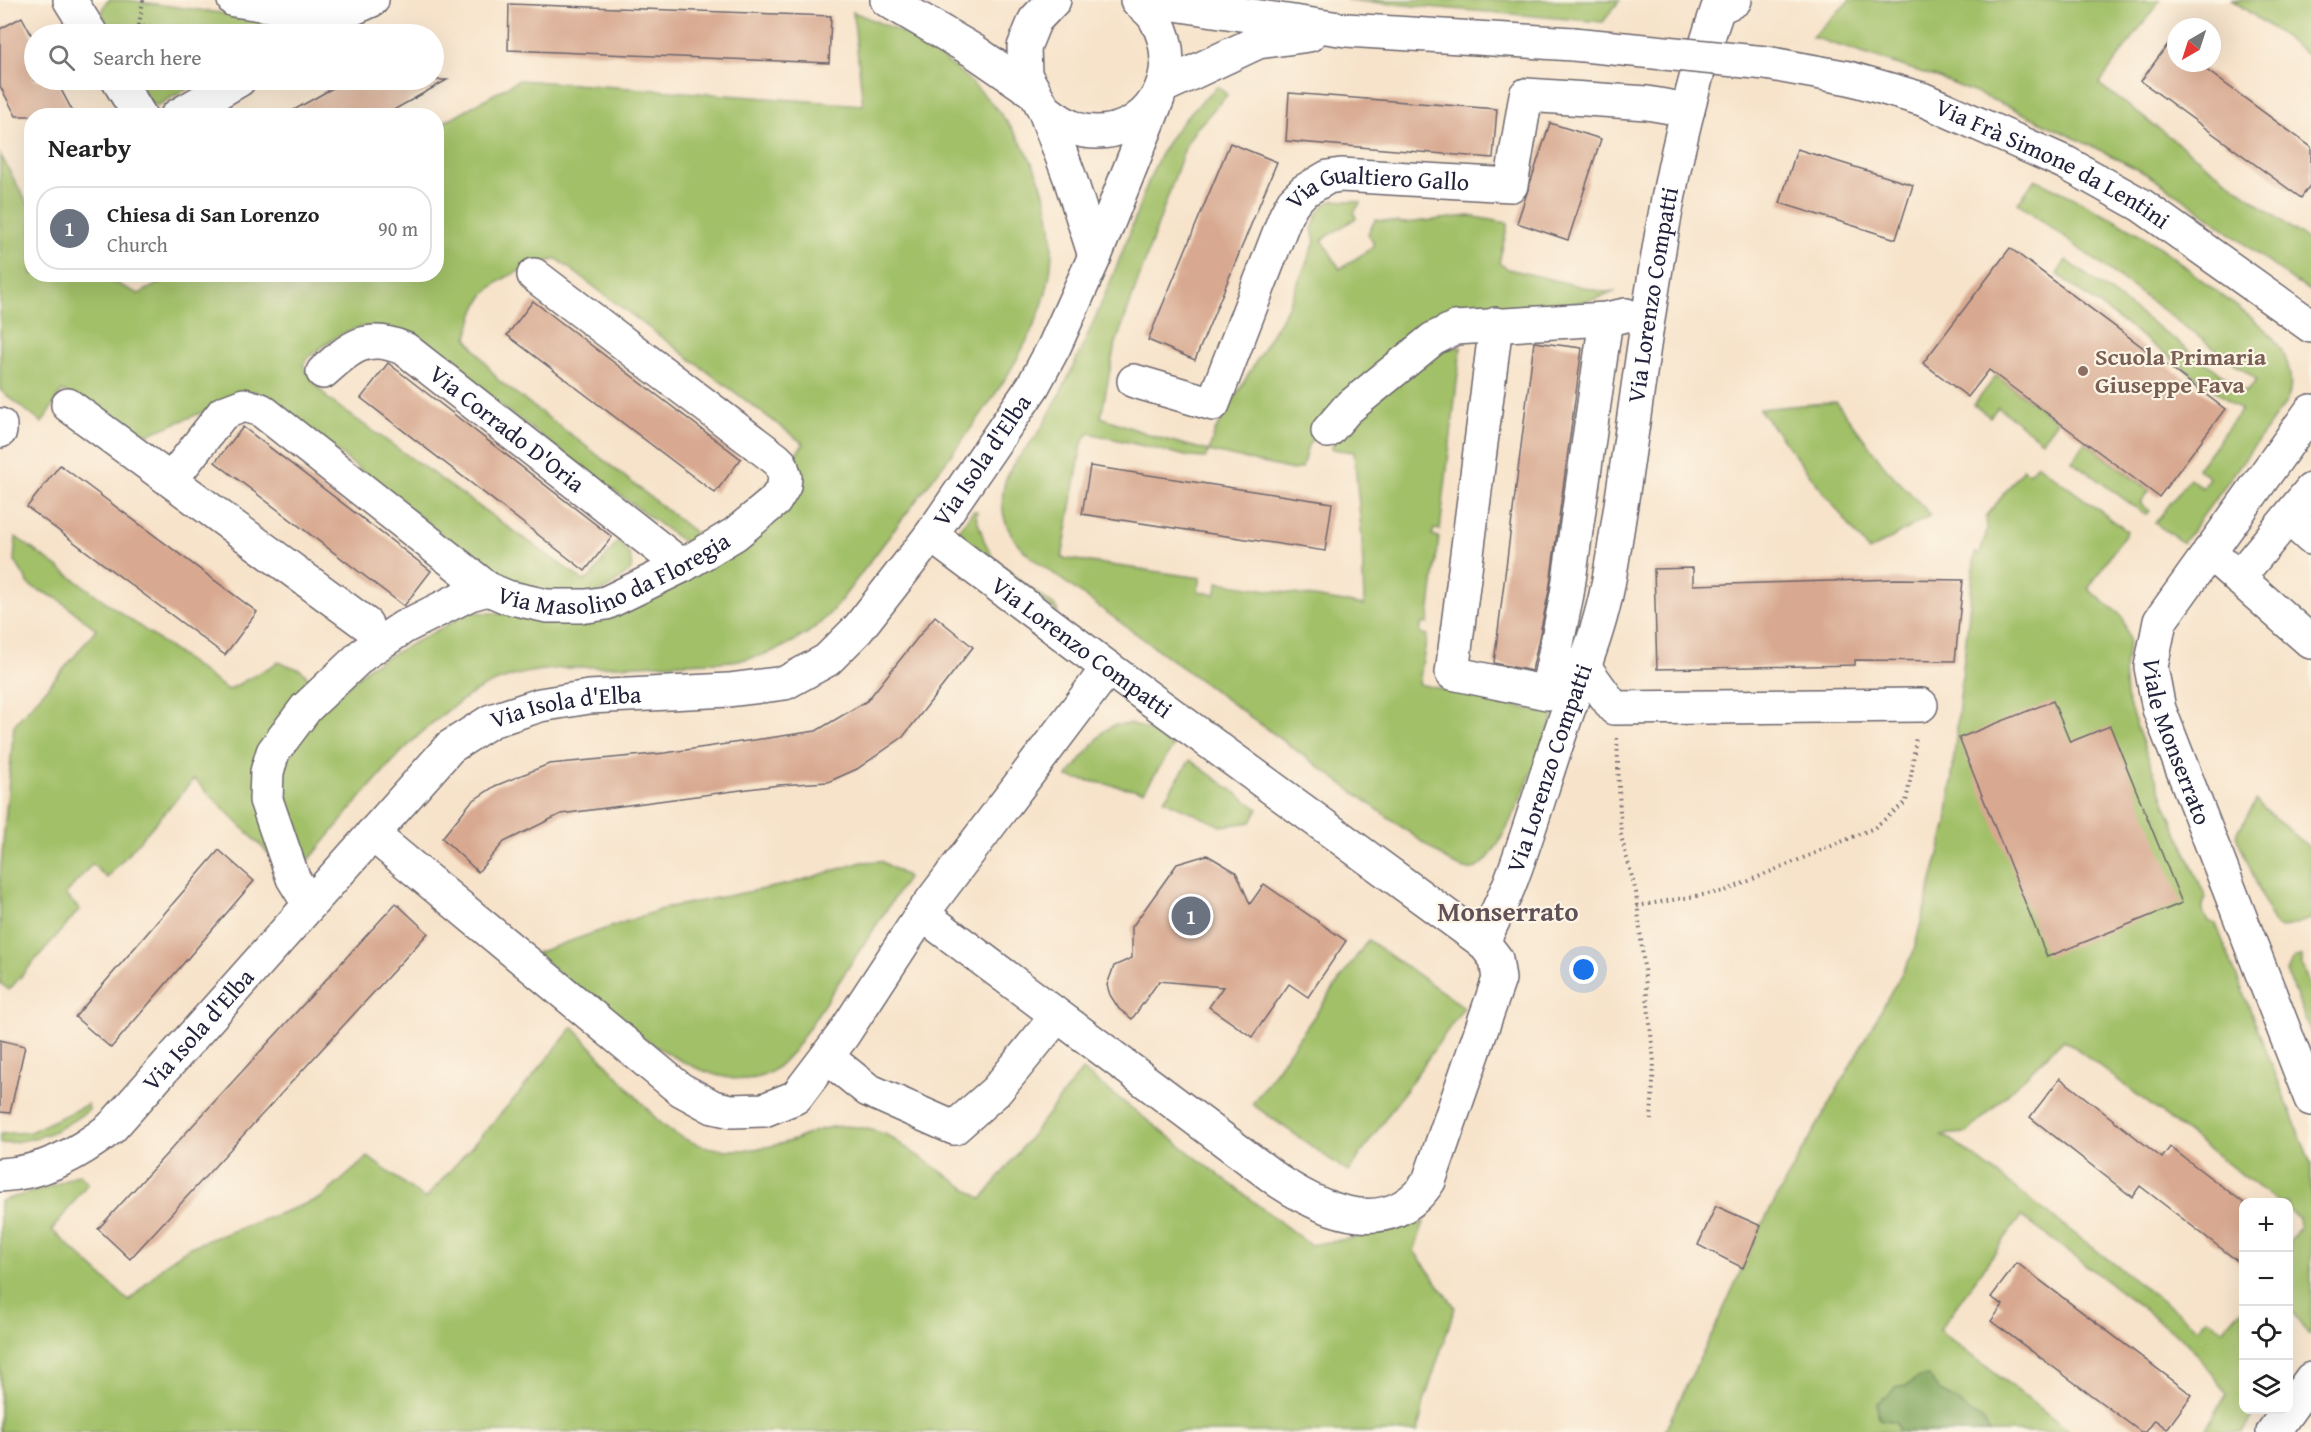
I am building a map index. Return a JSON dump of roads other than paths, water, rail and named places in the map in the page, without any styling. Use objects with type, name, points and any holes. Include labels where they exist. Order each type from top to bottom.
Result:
[{"type":"street","points":[[70,0],[85,24]]},
{"type":"street","points":[[234,0],[317,24],[372,0]]},
{"type":"street","points":[[887,0],[974,51],[1038,100],[1058,120],[1084,131],[1113,130],[1138,118],[1160,92],[1258,42],[1346,30]]},
{"type":"street","points":[[1054,0],[1035,21],[1024,47],[1025,75],[1038,100],[1070,178],[1095,256]]},
{"type":"street","name":"Via Isola d'Elba","points":[[0,1175],[38,1169],[64,1159],[89,1145],[111,1128],[450,747],[491,720],[540,705],[590,697],[729,690],[785,683],[827,660],[858,629],[931,535],[1033,386],[1054,347],[1095,256],[1168,71],[1167,43],[1155,17],[1137,0]]},
{"type":"street","points":[[1148,0],[1346,30]]},
{"type":"street","name":"Via Lorenzo Compatti","points":[[931,535],[1108,668],[1483,942],[1512,877],[1563,725],[1586,668],[1608,587],[1649,314],[1688,110],[1704,47],[1718,8],[1735,0]]},
{"type":"street","name":"Via Frà Simone da Lentini","points":[[1346,30],[1573,44],[1766,63],[1849,78],[1922,99],[2066,163],[2141,205],[2311,326]]},
{"type":"street","points":[[124,90],[135,108]]},
{"type":"street","points":[[191,108],[222,90]]},
{"type":"street","name":"Via Gualtiero Gallo","points":[[1134,381],[1214,404],[1286,216],[1293,202],[1315,183],[1328,177],[1355,174],[1511,185],[1526,95],[1647,103],[1688,110]]},
{"type":"street","name":"Via Masolino da Floregia","points":[[309,904],[292,878],[266,800],[267,772],[273,752],[306,708],[362,655],[404,627],[470,594],[488,589],[507,597],[547,606],[587,606],[606,603],[682,566],[735,534],[775,501],[784,486],[784,470],[776,459],[534,275]]},
{"type":"street","points":[[1328,431],[1347,409],[1433,339],[1455,327],[1606,319],[1649,314]]},
{"type":"street","points":[[1496,324],[1452,673],[1548,693],[1567,594],[1606,319]]},
{"type":"street","name":"Via Corrado D'Oria","points":[[323,372],[342,354],[364,343],[392,343],[405,349],[682,566]]},
{"type":"street","points":[[68,405],[366,624]]},
{"type":"street","points":[[171,480],[223,413],[244,405],[261,410],[488,589]]},
{"type":"street","name":"Viale Monserrato","points":[[2311,411],[2160,621],[2151,667],[2159,709],[2311,1099]]},
{"type":"street","points":[[0,425],[0,431]]},
{"type":"street","points":[[2238,578],[2300,528],[2311,490]]},
{"type":"street","points":[[2210,552],[2311,642]]},
{"type":"street","points":[[372,834],[680,1089],[713,1107],[731,1111],[756,1111],[781,1105],[796,1097],[827,1057],[922,914],[1108,668]]},
{"type":"street","points":[[1586,668],[1614,708],[1918,705]]},
{"type":"street","points":[[922,914],[1300,1196],[1323,1207],[1346,1213],[1382,1215],[1408,1205],[1429,1181],[1498,979],[1497,959],[1483,942]]},
{"type":"street","points":[[827,1057],[868,1090],[954,1128],[996,1091],[1057,1016]]},
{"type":"street","points":[[2274,1432],[2311,1379]]},
{"type":"place","name":"Scuola Primaria Giuseppe Fava","points":[[2083,371]]},
{"type":"place","name":"Chiesa di San Lorenzo","points":[[1191,916]]},
{"type":"district","name":"Monserrato","points":[[1508,912]]}]
